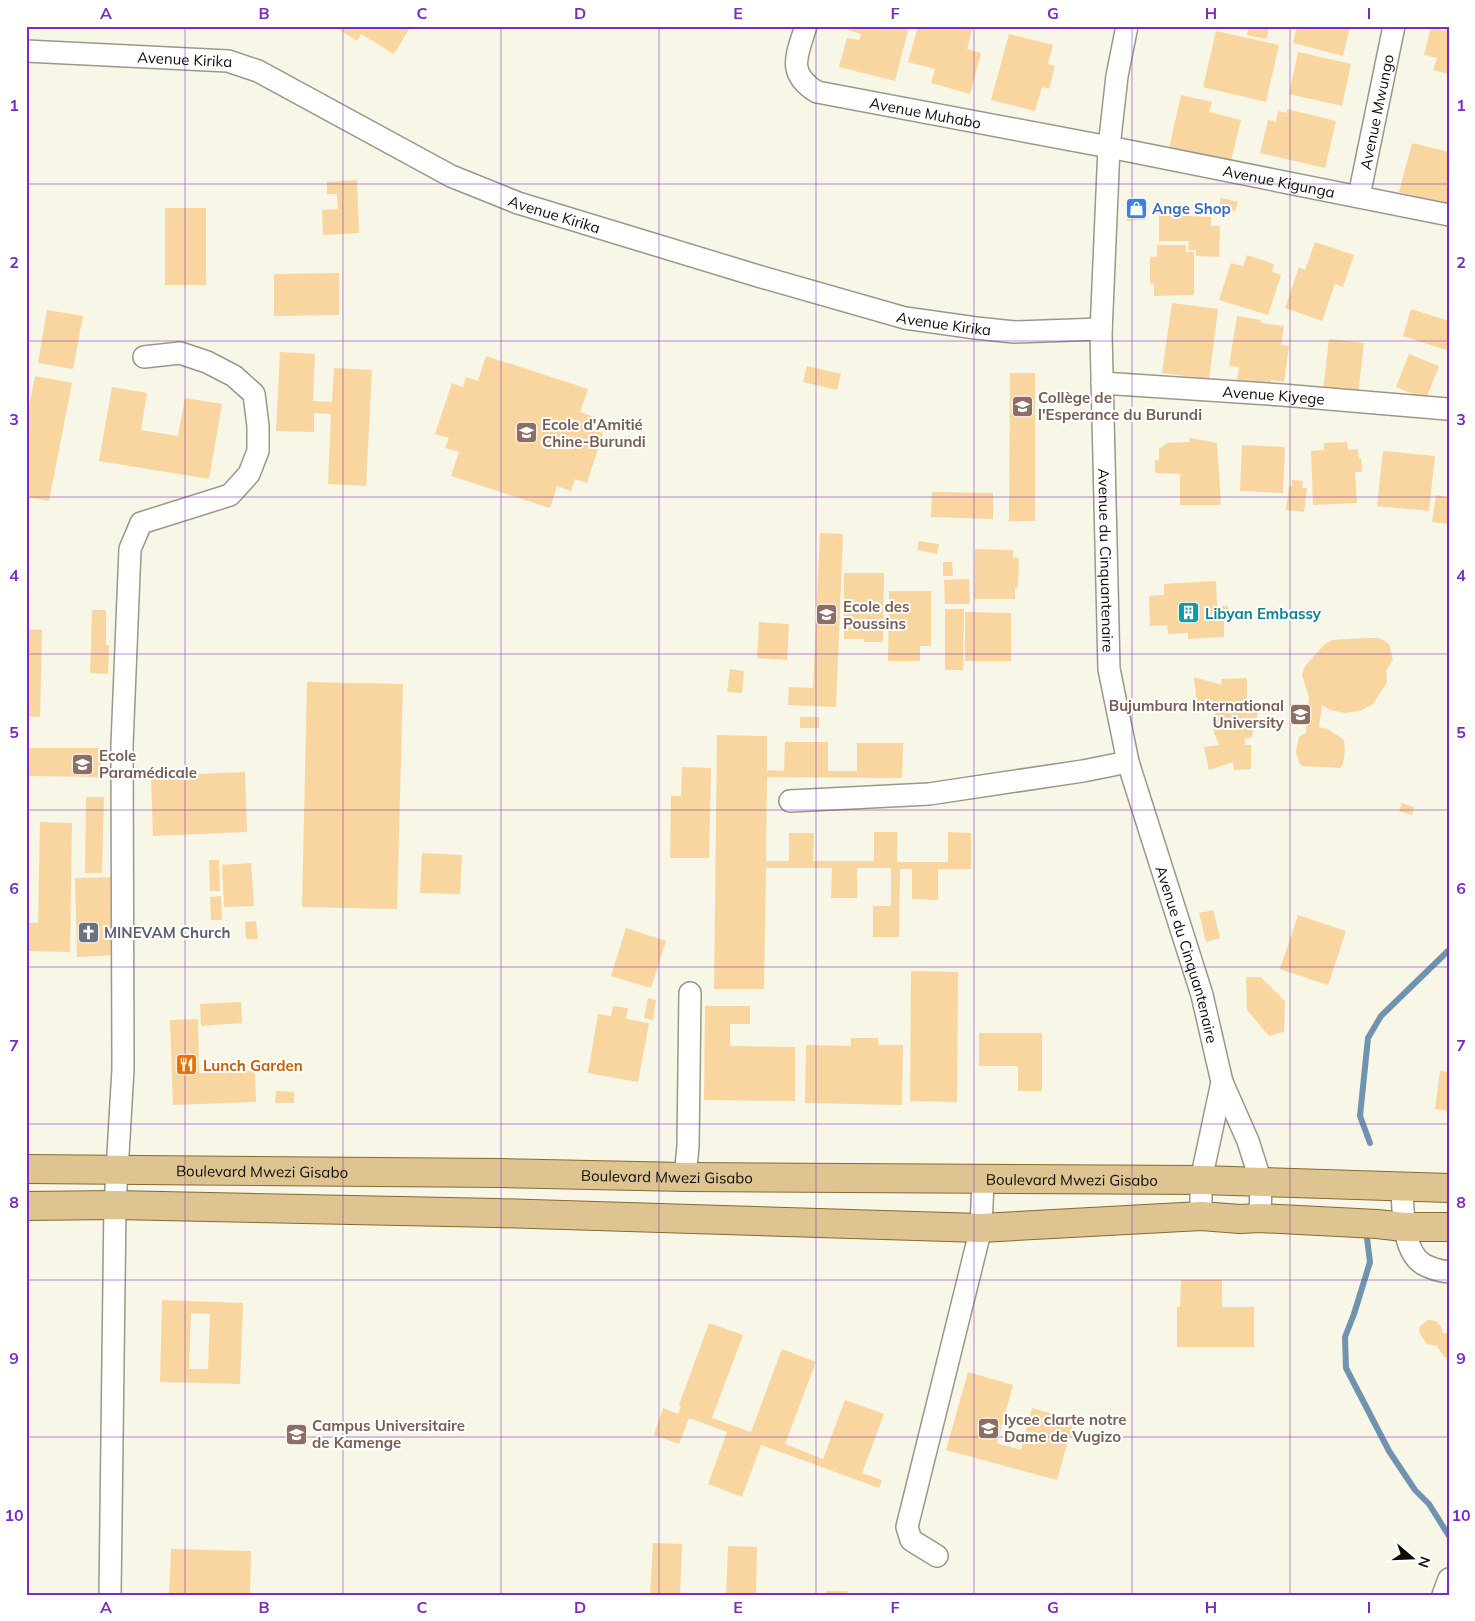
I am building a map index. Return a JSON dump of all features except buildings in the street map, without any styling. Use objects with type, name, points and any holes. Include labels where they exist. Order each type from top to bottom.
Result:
[{"type":"main road","name":"Boulevard Mwezi Gisabo","points":[[26,1169],[984,1180],[1201,1180],[1394,1187]]},
{"type":"main road","points":[[497,1213],[501,1173]]},
{"type":"main road","points":[[1394,1187],[1449,1188]]},
{"type":"main road","points":[[26,1206],[115,1205],[497,1213],[981,1228],[1201,1216],[1377,1224],[1404,1227],[1449,1227]]},
{"type":"street","name":"Avenue Muhabo","points":[[806,26],[798,54],[797,72],[801,80],[817,92],[1109,147]]},
{"type":"street","name":"Avenue du Cinquantenaire","points":[[1127,26],[1117,76],[1109,147],[1101,329],[1109,663],[1128,762],[1202,995],[1222,1082]]},
{"type":"street","name":"Avenue Mwungo","points":[[1358,196],[1394,26]]},
{"type":"street","name":"Avenue Kirika","points":[[26,51],[228,61],[258,71],[451,176],[518,203],[758,276],[905,318],[1014,332],[1101,329]]},
{"type":"street","name":"Avenue Kigunga","points":[[1109,147],[1449,215]]},
{"type":"street","points":[[110,1595],[115,1205],[123,1069],[122,745],[130,549],[141,523],[208,504],[230,495],[249,474],[258,451],[258,426],[254,394],[234,376],[207,362],[180,353],[144,358]]},
{"type":"street","name":"Avenue Kiyege","points":[[1102,383],[1282,395],[1447,409]]},
{"type":"street","points":[[790,801],[929,794],[1082,771],[1128,762]]},
{"type":"street","points":[[685,1177],[688,1146],[690,994]]},
{"type":"street","points":[[1201,1216],[1201,1180],[1222,1082]]},
{"type":"street","points":[[1222,1082],[1248,1140],[1261,1182],[1260,1218]]},
{"type":"street","points":[[937,1556],[911,1540],[907,1527],[981,1228],[984,1180]]},
{"type":"street","points":[[1394,1187],[1404,1227],[1413,1252],[1422,1263],[1449,1272]]},
{"type":"street","points":[[1443,1595],[1449,1579]]},
{"type":"waterway","points":[[1370,1143],[1360,1116],[1368,1038],[1381,1016],[1449,950]]},
{"type":"waterway","points":[[1366,1230],[1370,1262],[1345,1337],[1346,1368],[1389,1451],[1415,1490],[1429,1504],[1449,1536]]},
{"type":"place","name":"Ange Shop","points":[[1136,208]]},
{"type":"place","name":"Collège de l'Esperance du Burundi","points":[[1022,406]]},
{"type":"place","name":"Ecole d'Amitié Chine-Burundi","points":[[526,433]]},
{"type":"place","name":"Libyan Embassy","points":[[1189,613]]},
{"type":"place","name":"Ecole des Poussins","points":[[827,615]]},
{"type":"place","name":"Bujumbura International University","points":[[1300,714]]},
{"type":"place","name":"Ecole Paramédicale","points":[[83,764]]},
{"type":"place","name":"MINEVAM Church","points":[[88,932]]},
{"type":"place","name":"Lunch Garden","points":[[187,1065]]},
{"type":"place","name":"lycee clarte notre Dame de Vugizo","points":[[988,1428]]},
{"type":"place","name":"Campus Universitaire de Kamenge","points":[[296,1434]]}]
